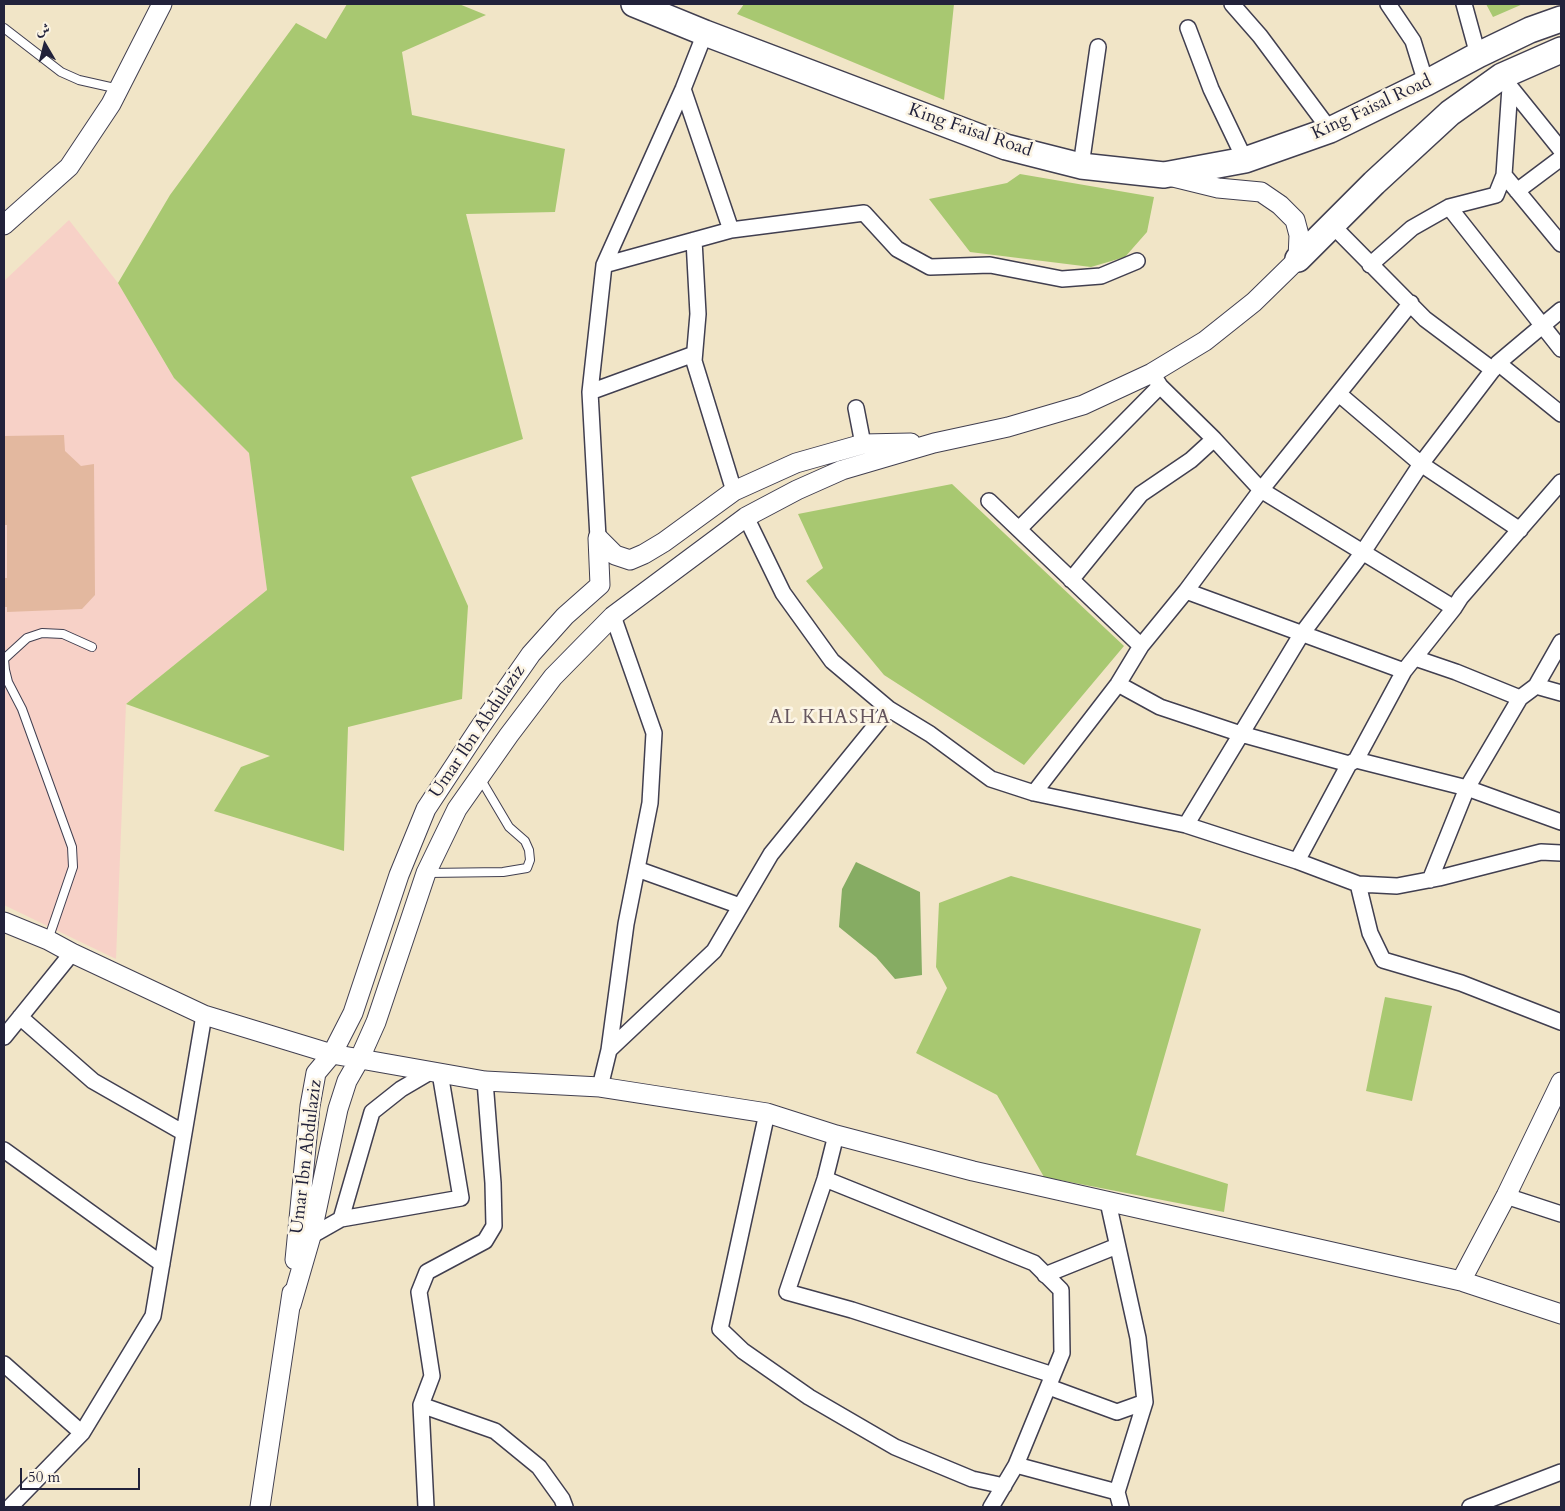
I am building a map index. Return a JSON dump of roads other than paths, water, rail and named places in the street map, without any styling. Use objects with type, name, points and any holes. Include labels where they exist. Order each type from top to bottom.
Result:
[{"type":"main road","name":"King Faisal Road","points":[[634,4],[1006,148],[1081,166],[1164,175],[1245,160],[1330,130],[1530,30],[1561,19]]},
{"type":"main road","points":[[1298,259],[1374,182],[1450,113],[1561,50]]},
{"type":"street","points":[[4,226],[70,167],[111,104],[162,4]]},
{"type":"street","points":[[1232,4],[1260,36],[1330,130]]},
{"type":"street","points":[[1388,4],[1413,41],[1426,83]]},
{"type":"street","points":[[1464,4],[1478,55]]},
{"type":"street","points":[[1188,28],[1211,89],[1245,160]]},
{"type":"street","points":[[598,538],[590,392],[604,265],[684,89],[705,33]]},
{"type":"street","points":[[1081,166],[1098,47]]},
{"type":"street","points":[[1506,82],[1561,150]]},
{"type":"street","points":[[1370,265],[1412,228],[1449,207],[1496,195],[1504,175],[1506,82]]},
{"type":"street","points":[[684,89],[731,230]]},
{"type":"street","points":[[1517,191],[1561,158]]},
{"type":"street","points":[[1164,175],[1218,188],[1261,192],[1280,205],[1294,220],[1299,235],[1298,259]]},
{"type":"street","points":[[1504,175],[1561,244]]},
{"type":"street","points":[[1449,207],[1561,349]]},
{"type":"street","points":[[604,265],[731,230],[864,213],[897,249],[930,267],[990,265],[1062,279],[1101,276],[1137,260]]},
{"type":"street","points":[[1332,225],[1425,319],[1496,367],[1558,405]]},
{"type":"street","points":[[694,240],[698,314],[694,361],[734,491]]},
{"type":"street","name":"Umar Ibn Abdulaziz","points":[[291,1305],[311,1236],[338,1109],[347,1081],[359,1060],[376,1022],[426,873],[457,809],[553,677],[613,616],[746,517],[842,470],[934,443],[1008,427],[1083,405],[1156,380],[1254,302],[1298,259]]},
{"type":"street","points":[[1034,792],[1118,684],[1141,646],[1186,591],[1260,490],[1411,303]]},
{"type":"street","points":[[1186,824],[1302,635],[1363,552],[1421,464],[1496,367],[1561,310]]},
{"type":"street","points":[[590,392],[694,354]]},
{"type":"street","points":[[1020,529],[1156,380],[1214,439],[1260,490],[1454,608]]},
{"type":"street","points":[[1339,394],[1421,464],[1520,530]]},
{"type":"street","points":[[856,408],[863,444]]},
{"type":"street","points":[[1071,580],[1141,494],[1192,460],[1214,439]]},
{"type":"street","name":"Umar Ibn Abdulaziz","points":[[598,538],[615,555],[630,560],[664,542],[734,491],[796,463],[863,444],[934,443]]},
{"type":"street","points":[[1297,861],[1404,671],[1461,598],[1561,482]]},
{"type":"street","points":[[989,501],[1141,646]]},
{"type":"street","points":[[746,517],[783,593],[832,661],[889,709],[930,734],[991,779],[1034,792],[1186,824],[1297,861],[1358,884],[1397,886],[1430,880],[1542,852],[1561,853]]},
{"type":"street","name":"Umar Ibn Abdulaziz","points":[[260,1507],[291,1305],[310,1106],[316,1072],[332,1054],[353,1013],[399,875],[426,809],[530,654],[565,616],[600,585],[598,538]]},
{"type":"street","points":[[1186,591],[1404,671]]},
{"type":"street","points":[[600,1087],[609,1050],[626,924],[650,803],[654,733],[613,616]]},
{"type":"street","points":[[1430,880],[1467,788],[1520,698],[1536,686],[1561,642]]},
{"type":"street","points":[[1415,658],[1456,672],[1520,698]]},
{"type":"street","points":[[1118,684],[1160,707],[1241,734],[1467,788],[1561,822]]},
{"type":"street","points":[[1536,686],[1561,694]]},
{"type":"street","points":[[609,1050],[714,952],[771,854],[889,709]]},
{"type":"street","points":[[637,869],[740,906]]},
{"type":"street","points":[[1358,884],[1370,933],[1383,960],[1461,982],[1561,1022]]},
{"type":"street","points":[[4,922],[48,940],[204,1015],[332,1054],[485,1081],[600,1087],[767,1113],[836,1135],[973,1171],[1461,1281],[1561,1314]]},
{"type":"street","points":[[4,1037],[72,953]]},
{"type":"street","points":[[10,1507],[82,1433],[154,1316],[204,1015]]},
{"type":"street","points":[[20,1017],[93,1080],[184,1133]]},
{"type":"street","points":[[341,1219],[372,1112],[401,1089],[435,1072]]},
{"type":"street","points":[[311,1236],[341,1219],[461,1198],[435,1072]]},
{"type":"street","points":[[426,1507],[421,1405],[432,1376],[418,1292],[427,1272],[485,1241],[494,1226],[493,1184],[485,1081]]},
{"type":"street","points":[[1461,1281],[1506,1196],[1561,1082]]},
{"type":"street","points":[[767,1113],[720,1329],[742,1351],[809,1397],[895,1446],[972,1479],[1004,1486]]},
{"type":"street","points":[[836,1135],[825,1179],[787,1292],[852,1310],[1051,1381],[1117,1412],[1145,1402]]},
{"type":"street","points":[[4,1150],[162,1264]]},
{"type":"street","points":[[825,1179],[1034,1263],[1061,1290],[1062,1353],[1016,1465],[991,1507]]},
{"type":"street","points":[[1506,1196],[1561,1214]]},
{"type":"street","points":[[1108,1202],[1138,1338],[1145,1402],[1117,1492],[1121,1507]]},
{"type":"street","points":[[1046,1275],[1117,1246]]},
{"type":"street","points":[[4,1364],[82,1433]]},
{"type":"street","points":[[421,1405],[495,1431],[539,1467],[562,1499],[565,1507]]},
{"type":"street","points":[[1016,1465],[1117,1492]]},
{"type":"street","points":[[1470,1507],[1561,1472]]},
{"type":"lane","points":[[4,28],[61,72],[79,80],[119,89]]},
{"type":"lane","points":[[48,940],[73,866],[72,847],[22,710],[8,682],[4,659],[27,638],[42,633],[63,634],[92,646]]},
{"type":"lane","points":[[426,873],[503,872],[527,868],[530,860],[529,850],[525,841],[509,827],[480,777]]},
{"type":"district","name":"AL KHASHA","points":[[830,719]]}]
